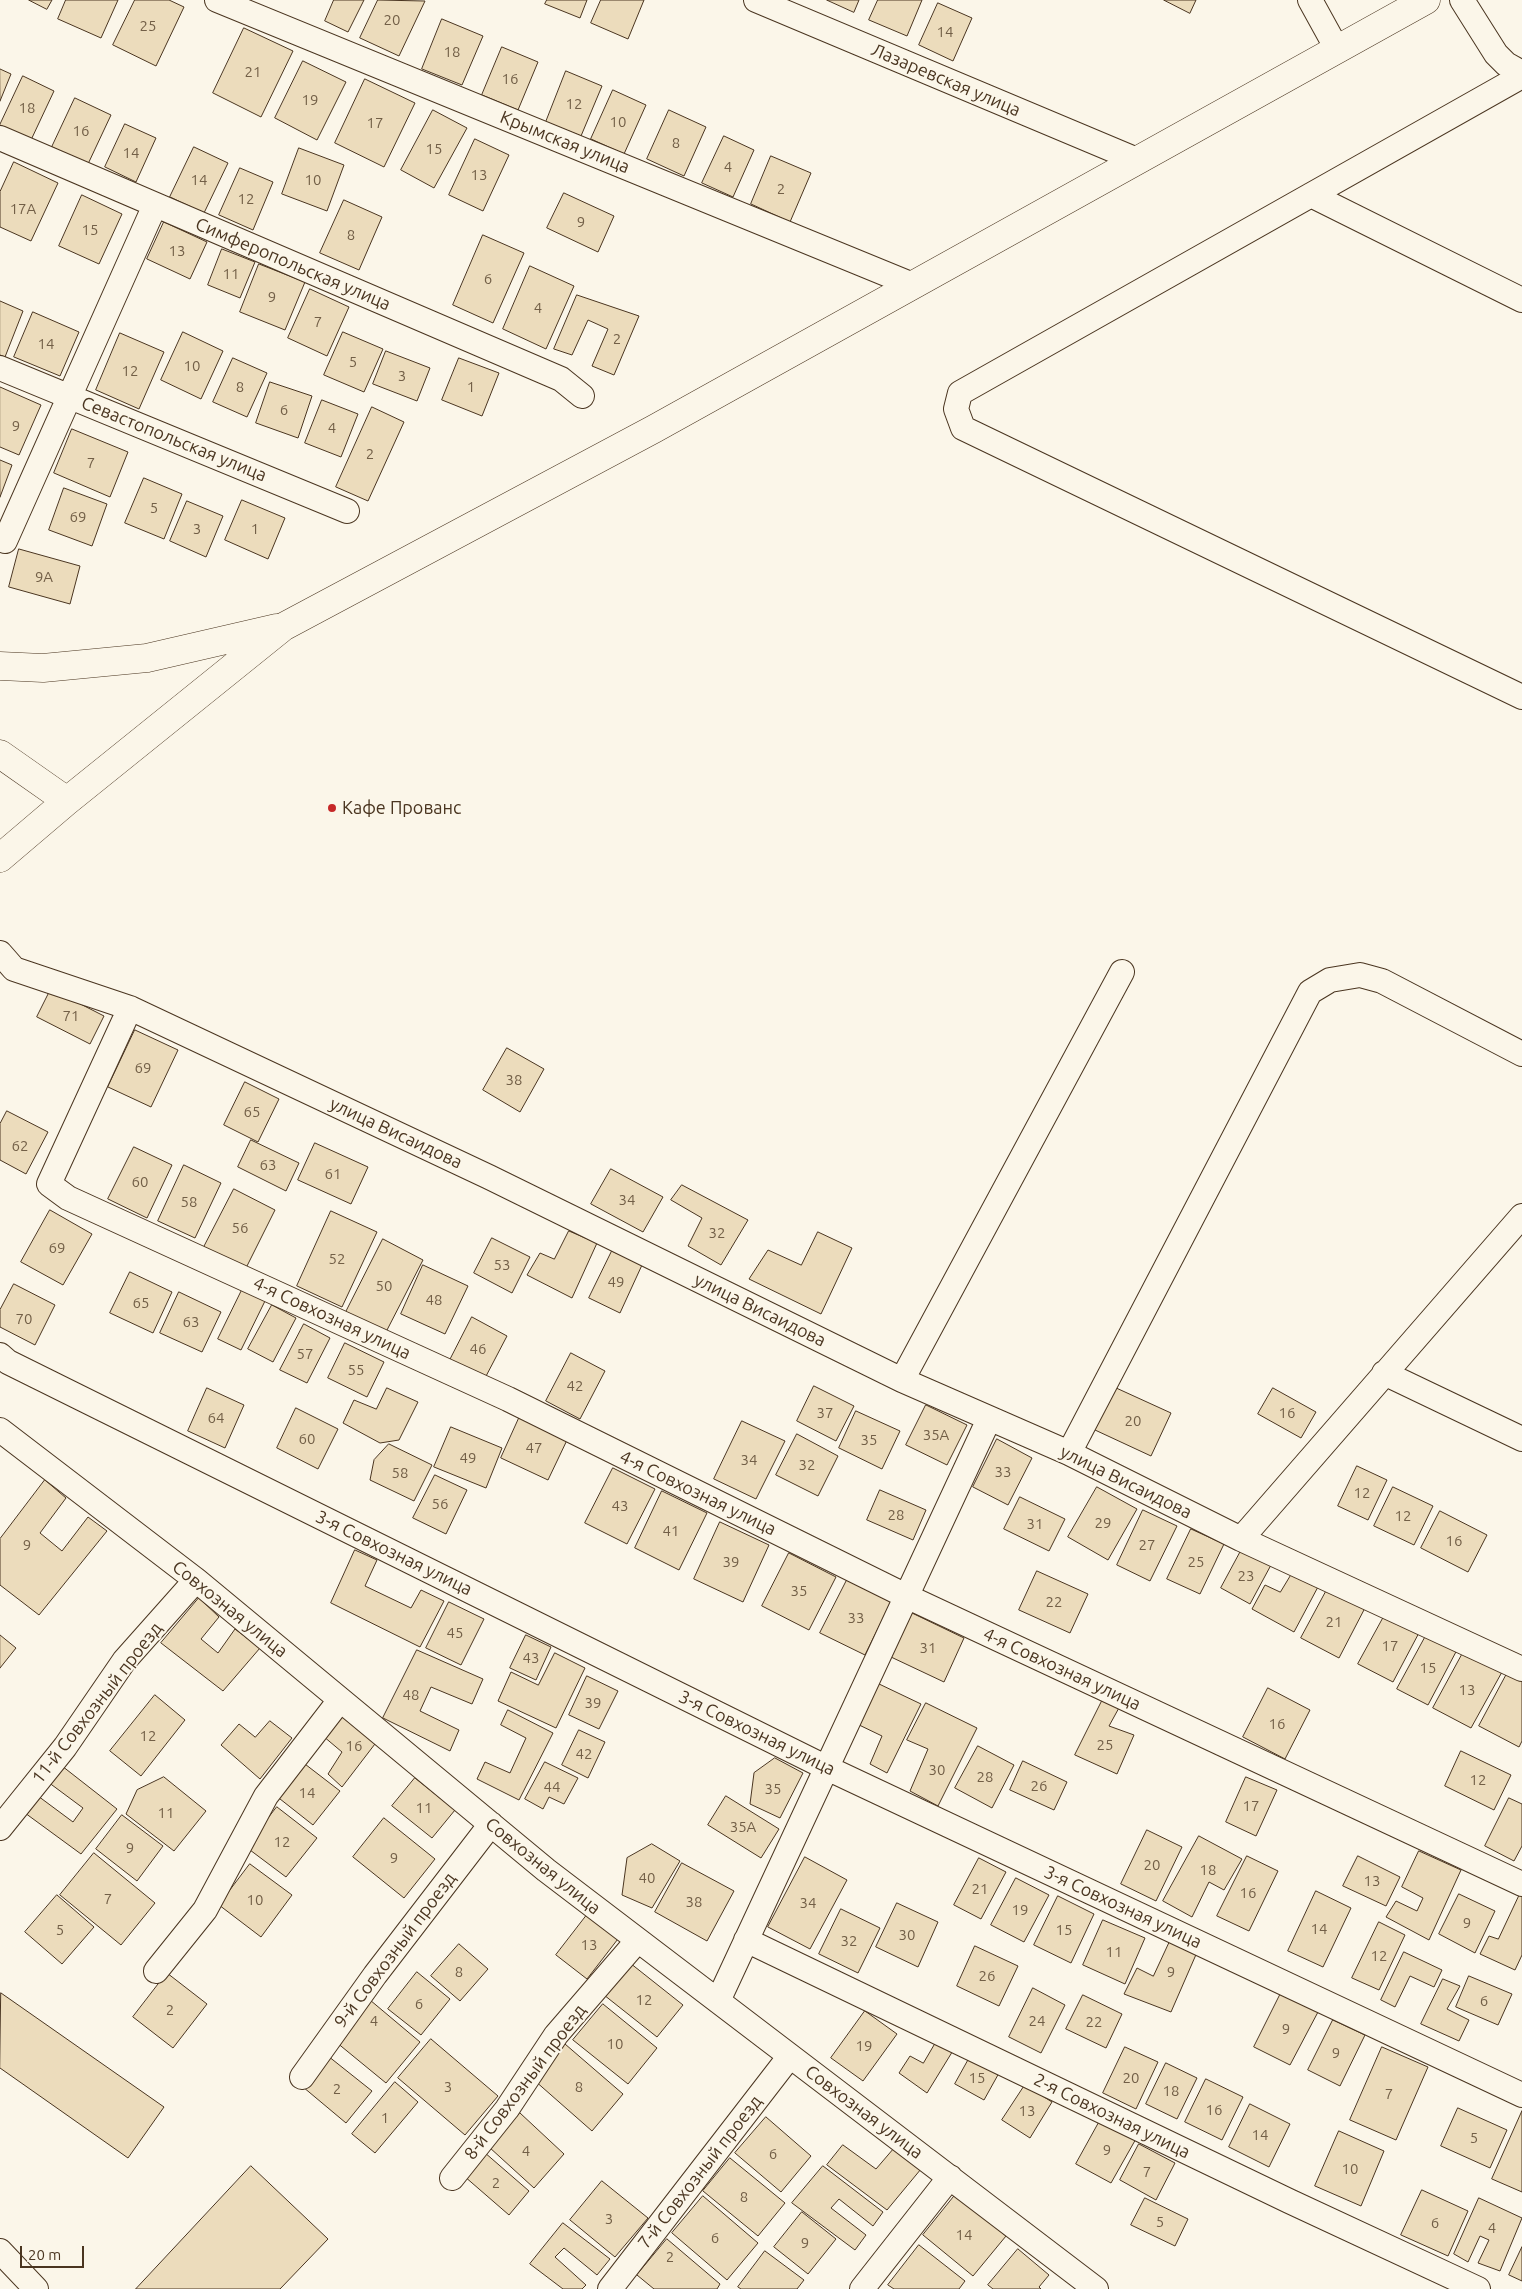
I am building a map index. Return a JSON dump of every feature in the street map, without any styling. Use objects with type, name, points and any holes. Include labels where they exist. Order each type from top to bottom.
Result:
[{"type":"main road","points":[[0,858],[67,801],[283,627],[654,430],[1426,0]]},
{"type":"main road","points":[[0,666],[43,668],[147,658],[283,627]]},
{"type":"main road","points":[[0,754],[67,801]]},
{"type":"street","name":"Крымская улица","points":[[217,0],[913,285]]},
{"type":"street","name":"Лазаревская улица","points":[[756,0],[1137,160]]},
{"type":"street","points":[[1310,0],[1337,49]]},
{"type":"street","points":[[1462,0],[1496,54],[1522,75],[960,393],[956,409],[963,428],[1522,697]]},
{"type":"street","name":"Симферопольская улица","points":[[0,138],[561,379],[582,396]]},
{"type":"street","points":[[1311,195],[1522,300]]},
{"type":"street","points":[[5,541],[155,205]]},
{"type":"street","name":"Севастопольская улица","points":[[0,368],[347,511]]},
{"type":"street","name":"улица Висаидова","points":[[0,953],[14,969],[130,1008],[489,1178],[902,1380],[1069,1453],[1241,1538],[1522,1669]]},
{"type":"street","points":[[902,1380],[1122,972]]},
{"type":"street","points":[[1069,1453],[1310,992],[1330,980],[1360,975],[1382,981],[1522,1054]]},
{"type":"street","name":"4-я Совхозная улица","points":[[130,1008],[49,1184],[68,1198],[508,1399],[906,1596],[1522,1884]]},
{"type":"street","points":[[1241,1538],[1522,1216]]},
{"type":"street","name":"3-я Совхозная улица","points":[[0,1355],[8,1362],[827,1768],[1522,2095]]},
{"type":"street","points":[[1384,1373],[1522,1439]]},
{"type":"street","points":[[718,2001],[989,1419]]},
{"type":"street","name":"Совхозная улица","points":[[0,1430],[196,1580],[546,1870],[1094,2288]]},
{"type":"street","name":"11-й Совхозный проезд","points":[[0,1828],[64,1747],[124,1662],[196,1580]]},
{"type":"street","points":[[156,1971],[205,1910],[266,1796],[340,1700]]},
{"type":"street","name":"9-й Совхозный проезд","points":[[302,2077],[375,1975],[491,1824]]},
{"type":"street","name":"8-й Совхозный проезд","points":[[452,2178],[507,2109],[556,2035],[638,1940]]},
{"type":"street","name":"2-я Совхозная улица","points":[[746,1940],[1280,2197],[1478,2289]]},
{"type":"street","name":"7-й Совхозный проезд","points":[[610,2289],[790,2056]]},
{"type":"street","points":[[862,2289],[950,2177]]},
{"type":"street","points":[[0,2251],[36,2289]]},
{"type":"building","points":[[29,0],[52,0],[47,9]]},
{"type":"building","points":[[66,0],[118,0],[101,38],[58,19]]},
{"type":"building","points":[[135,0],[169,0],[184,7],[156,66],[113,45]]},
{"type":"building","points":[[334,0],[364,0],[348,32],[325,21]]},
{"type":"building","points":[[378,0],[425,1],[399,56],[360,38]]},
{"type":"building","points":[[547,0],[587,0],[580,18],[545,4]]},
{"type":"building","points":[[601,0],[644,0],[628,39],[591,23]]},
{"type":"building","points":[[827,0],[859,0],[854,12]]},
{"type":"building","points":[[878,0],[922,0],[907,36],[869,20]]},
{"type":"building","points":[[1164,0],[1196,0],[1190,13]]},
{"type":"building","points":[[938,3],[972,18],[953,61],[919,45]]},
{"type":"building","points":[[442,19],[483,36],[462,85],[422,69]]},
{"type":"building","points":[[244,28],[293,51],[261,117],[213,93]]},
{"type":"building","points":[[502,47],[538,62],[518,110],[482,95]]},
{"type":"building","points":[[303,61],[346,82],[317,140],[275,118]]},
{"type":"building","points":[[0,69],[11,74],[0,101]]},
{"type":"building","points":[[566,71],[602,86],[581,136],[546,122]]},
{"type":"building","points":[[23,76],[54,91],[31,140],[0,125]]},
{"type":"building","points":[[365,79],[415,103],[384,167],[335,143]]},
{"type":"building","points":[[613,90],[646,105],[624,154],[591,139]]},
{"type":"building","points":[[75,98],[111,115],[88,164],[52,147]]},
{"type":"building","points":[[433,110],[467,128],[434,188],[401,170]]},
{"type":"building","points":[[669,110],[706,127],[684,176],[647,159]]},
{"type":"building","points":[[125,124],[156,138],[136,182],[105,167]]},
{"type":"building","points":[[724,136],[754,150],[733,197],[702,183]]},
{"type":"building","points":[[475,139],[509,155],[483,211],[449,195]]},
{"type":"building","points":[[194,147],[228,163],[204,213],[170,197]]},
{"type":"building","points":[[299,148],[344,165],[327,211],[282,194]]},
{"type":"building","points":[[771,156],[811,173],[790,222],[751,204]]},
{"type":"building","points":[[14,162],[58,183],[31,241],[0,227],[0,192]]},
{"type":"building","points":[[240,168],[273,182],[253,230],[219,215]]},
{"type":"building","points":[[564,193],[614,216],[598,252],[547,228]]},
{"type":"building","points":[[82,195],[122,214],[99,264],[59,246]]},
{"type":"building","points":[[344,200],[382,217],[359,270],[320,253]]},
{"type":"building","points":[[164,222],[207,242],[190,279],[147,259]]},
{"type":"building","points":[[483,235],[524,253],[493,323],[453,305]]},
{"type":"building","points":[[222,249],[255,262],[240,298],[208,285]]},
{"type":"building","points":[[259,264],[305,282],[285,330],[240,312]]},
{"type":"building","points":[[530,266],[574,286],[546,349],[503,329]]},
{"type":"building","points":[[310,289],[349,307],[327,356],[288,338]]},
{"type":"building","points":[[577,295],[639,316],[614,375],[592,366],[608,329],[588,320],[572,355],[554,349]]},
{"type":"building","points":[[0,301],[23,311],[5,357],[0,355]]},
{"type":"building","points":[[33,312],[79,332],[60,376],[14,357]]},
{"type":"building","points":[[183,332],[223,351],[201,399],[161,380]]},
{"type":"building","points":[[343,332],[383,349],[364,392],[324,375]]},
{"type":"building","points":[[120,333],[164,352],[139,409],[96,390]]},
{"type":"building","points":[[386,351],[430,368],[417,401],[373,384]]},
{"type":"building","points":[[233,358],[267,373],[247,417],[213,402]]},
{"type":"building","points":[[459,358],[499,373],[482,416],[442,400]]},
{"type":"building","points":[[270,382],[312,396],[298,438],[256,423]]},
{"type":"building","points":[[0,387],[41,405],[19,455],[0,447]]},
{"type":"building","points":[[322,400],[358,414],[341,457],[305,443]]},
{"type":"building","points":[[372,407],[404,422],[368,501],[336,487]]},
{"type":"building","points":[[72,429],[128,452],[110,497],[54,473]]},
{"type":"building","points":[[0,460],[12,465],[0,497]]},
{"type":"building","points":[[144,478],[182,494],[164,539],[125,523]]},
{"type":"building","points":[[64,488],[107,504],[92,546],[49,530]]},
{"type":"building","points":[[242,500],[285,518],[268,559],[225,540]]},
{"type":"building","points":[[187,501],[223,516],[206,557],[170,541]]},
{"type":"building","points":[[19,549],[80,566],[70,604],[9,587]]},
{"type":"building","points":[[51,989],[104,1016],[90,1044],[37,1017]]},
{"type":"building","points":[[135,1030],[178,1050],[151,1107],[108,1087]]},
{"type":"building","points":[[507,1048],[544,1069],[520,1112],[483,1090]]},
{"type":"building","points":[[245,1082],[279,1099],[258,1142],[224,1125]]},
{"type":"building","points":[[7,1111],[48,1132],[26,1174],[0,1160],[0,1124]]},
{"type":"building","points":[[251,1140],[299,1163],[286,1191],[238,1167]]},
{"type":"building","points":[[315,1143],[368,1167],[351,1204],[298,1180]]},
{"type":"building","points":[[134,1147],[172,1165],[147,1218],[108,1199]]},
{"type":"building","points":[[184,1165],[221,1183],[195,1238],[158,1221]]},
{"type":"building","points":[[611,1169],[663,1197],[643,1232],[591,1204]]},
{"type":"building","points":[[682,1185],[748,1220],[721,1265],[688,1246],[702,1218],[671,1200]]},
{"type":"building","points":[[234,1189],[275,1210],[246,1268],[204,1247]]},
{"type":"building","points":[[50,1210],[92,1234],[63,1285],[21,1262]]},
{"type":"building","points":[[331,1211],[377,1232],[342,1307],[297,1286]]},
{"type":"building","points":[[569,1231],[597,1243],[572,1298],[527,1275],[540,1253],[554,1259]]},
{"type":"building","points":[[818,1232],[852,1248],[821,1314],[749,1279],[768,1250],[801,1265]]},
{"type":"building","points":[[492,1238],[530,1257],[512,1293],[474,1273]]},
{"type":"building","points":[[383,1239],[423,1260],[386,1332],[346,1312]]},
{"type":"building","points":[[612,1251],[642,1265],[620,1313],[589,1298]]},
{"type":"building","points":[[423,1265],[468,1286],[445,1334],[401,1314]]},
{"type":"building","points":[[130,1272],[172,1292],[153,1333],[110,1313]]},
{"type":"building","points":[[14,1284],[55,1305],[35,1345],[0,1327],[0,1310]]},
{"type":"building","points":[[242,1290],[265,1301],[241,1350],[218,1339]]},
{"type":"building","points":[[179,1292],[221,1312],[202,1352],[160,1333]]},
{"type":"building","points":[[272,1305],[296,1318],[273,1362],[248,1349]]},
{"type":"building","points":[[472,1317],[507,1336],[484,1380],[449,1362]]},
{"type":"building","points":[[304,1324],[330,1338],[307,1383],[280,1370]]},
{"type":"building","points":[[345,1343],[384,1362],[367,1397],[328,1378]]},
{"type":"building","points":[[571,1353],[605,1371],[580,1419],[546,1401]]},
{"type":"building","points":[[814,1386],[854,1406],[836,1441],[797,1421]]},
{"type":"building","points":[[1114,1387],[1171,1413],[1151,1456],[1095,1430]]},
{"type":"building","points":[[207,1388],[244,1405],[225,1448],[188,1431]]},
{"type":"building","points":[[387,1388],[418,1402],[399,1440],[380,1443],[343,1423],[354,1400],[376,1409]]},
{"type":"building","points":[[1273,1388],[1316,1412],[1301,1438],[1258,1414]]},
{"type":"building","points":[[926,1405],[967,1425],[947,1465],[906,1445]]},
{"type":"building","points":[[296,1408],[338,1429],[318,1469],[277,1448]]},
{"type":"building","points":[[856,1411],[900,1431],[882,1469],[839,1448]]},
{"type":"building","points":[[520,1416],[568,1438],[548,1480],[501,1458]]},
{"type":"building","points":[[742,1421],[785,1441],[756,1499],[714,1479]]},
{"type":"building","points":[[451,1427],[502,1448],[486,1488],[434,1467]]},
{"type":"building","points":[[797,1434],[838,1456],[818,1496],[776,1475]]},
{"type":"building","points":[[997,1439],[1032,1458],[1008,1505],[973,1487]]},
{"type":"building","points":[[389,1444],[432,1465],[414,1501],[370,1480],[374,1460]]},
{"type":"building","points":[[1357,1466],[1387,1480],[1368,1520],[1338,1506]]},
{"type":"building","points":[[613,1468],[655,1489],[627,1544],[585,1523]]},
{"type":"building","points":[[435,1475],[467,1490],[446,1534],[413,1518]]},
{"type":"building","points":[[45,1480],[66,1498],[40,1533],[62,1551],[88,1517],[107,1531],[39,1615],[0,1585],[0,1539]]},
{"type":"building","points":[[1097,1487],[1137,1509],[1108,1560],[1068,1537]]},
{"type":"building","points":[[1393,1487],[1433,1506],[1414,1545],[1374,1526]]},
{"type":"building","points":[[880,1490],[926,1510],[913,1540],[867,1520]]},
{"type":"building","points":[[662,1491],[707,1513],[679,1570],[635,1548]]},
{"type":"building","points":[[1020,1497],[1065,1519],[1049,1551],[1004,1529]]},
{"type":"building","points":[[1143,1510],[1177,1526],[1150,1581],[1117,1565]]},
{"type":"building","points":[[1440,1511],[1487,1535],[1468,1572],[1421,1548]]},
{"type":"building","points":[[720,1522],[769,1545],[743,1602],[694,1579]]},
{"type":"building","points":[[1191,1529],[1224,1544],[1200,1594],[1167,1579]]},
{"type":"building","points":[[1242,1549],[1271,1565],[1250,1604],[1221,1588]]},
{"type":"building","points":[[355,1550],[377,1560],[365,1586],[411,1608],[421,1590],[444,1601],[420,1647],[331,1603]]},
{"type":"building","points":[[789,1553],[836,1577],[809,1630],[762,1606]]},
{"type":"building","points":[[1037,1571],[1088,1594],[1070,1633],[1019,1610]]},
{"type":"building","points":[[1293,1572],[1319,1585],[1294,1632],[1252,1609],[1265,1585],[1280,1592]]},
{"type":"building","points":[[847,1580],[891,1602],[865,1655],[820,1633]]},
{"type":"building","points":[[1329,1586],[1366,1606],[1339,1658],[1301,1638]]},
{"type":"building","points":[[199,1598],[219,1617],[201,1639],[218,1653],[235,1629],[260,1648],[223,1691],[161,1643]]},
{"type":"building","points":[[449,1602],[484,1619],[461,1665],[426,1648]]},
{"type":"building","points":[[1387,1611],[1421,1629],[1393,1682],[1358,1664]]},
{"type":"building","points":[[912,1613],[964,1638],[944,1682],[891,1657]]},
{"type":"building","points":[[1428,1632],[1458,1648],[1428,1705],[1397,1689]]},
{"type":"building","points":[[0,1635],[16,1648],[0,1668]]},
{"type":"building","points":[[526,1635],[551,1647],[536,1680],[510,1668]]},
{"type":"building","points":[[417,1650],[483,1679],[472,1704],[431,1687],[420,1711],[459,1730],[450,1751],[383,1718]]},
{"type":"building","points":[[1464,1651],[1502,1672],[1471,1728],[1433,1708]]},
{"type":"building","points":[[555,1653],[585,1668],[556,1728],[498,1701],[511,1672],[538,1685]]},
{"type":"building","points":[[1510,1668],[1522,1675],[1522,1741],[1519,1747],[1479,1726]]},
{"type":"building","points":[[587,1676],[618,1691],[599,1729],[569,1715]]},
{"type":"building","points":[[877,1683],[921,1704],[887,1773],[870,1764],[882,1736],[855,1723]]},
{"type":"building","points":[[1268,1688],[1310,1710],[1285,1759],[1243,1737]]},
{"type":"building","points":[[155,1695],[185,1720],[141,1776],[110,1751]]},
{"type":"building","points":[[1104,1697],[1120,1706],[1109,1726],[1134,1735],[1117,1774],[1075,1755]]},
{"type":"building","points":[[926,1703],[977,1728],[938,1806],[910,1791],[928,1749],[907,1740]]},
{"type":"building","points":[[508,1710],[553,1733],[519,1800],[477,1779],[485,1762],[510,1773],[526,1738],[501,1725]]},
{"type":"building","points":[[340,1711],[378,1740],[342,1787],[328,1774],[342,1752],[323,1736]]},
{"type":"building","points":[[270,1721],[292,1738],[260,1779],[221,1745],[239,1724],[255,1737]]},
{"type":"building","points":[[579,1730],[605,1742],[588,1778],[562,1765]]},
{"type":"building","points":[[978,1746],[1014,1765],[992,1808],[955,1788]]},
{"type":"building","points":[[1461,1751],[1511,1775],[1494,1810],[1445,1786]]},
{"type":"building","points":[[775,1758],[803,1773],[780,1818],[750,1804],[754,1773]]},
{"type":"building","points":[[301,1761],[340,1791],[313,1825],[275,1795]]},
{"type":"building","points":[[1023,1761],[1067,1782],[1054,1810],[1010,1790]]},
{"type":"building","points":[[545,1762],[578,1778],[564,1804],[549,1797],[543,1809],[525,1799]]},
{"type":"building","points":[[62,1766],[117,1809],[81,1854],[25,1813],[38,1796],[73,1822],[83,1808],[48,1782]]},
{"type":"building","points":[[164,1777],[206,1811],[174,1851],[126,1814],[137,1790]]},
{"type":"building","points":[[1246,1777],[1277,1790],[1256,1836],[1226,1822]]},
{"type":"building","points":[[415,1778],[455,1810],[432,1838],[392,1806]]},
{"type":"building","points":[[726,1796],[779,1829],[761,1858],[708,1825]]},
{"type":"building","points":[[1509,1798],[1522,1804],[1522,1846],[1514,1861],[1485,1846]]},
{"type":"building","points":[[277,1807],[317,1838],[286,1877],[246,1847]]},
{"type":"building","points":[[122,1815],[163,1846],[137,1881],[96,1849]]},
{"type":"building","points":[[384,1818],[435,1859],[404,1898],[353,1857]]},
{"type":"building","points":[[1147,1830],[1182,1847],[1156,1901],[1121,1884]]},
{"type":"building","points":[[1199,1836],[1242,1859],[1224,1890],[1209,1882],[1192,1917],[1163,1901]]},
{"type":"building","points":[[652,1844],[680,1861],[652,1908],[622,1895],[627,1858]]},
{"type":"building","points":[[1419,1851],[1461,1870],[1429,1940],[1386,1917],[1396,1901],[1417,1911],[1423,1898],[1402,1887]]},
{"type":"building","points":[[94,1853],[155,1903],[121,1945],[60,1895]]},
{"type":"building","points":[[1247,1856],[1278,1871],[1249,1931],[1217,1916]]},
{"type":"building","points":[[1358,1856],[1400,1877],[1386,1906],[1343,1886]]},
{"type":"building","points":[[805,1857],[847,1880],[810,1949],[768,1927]]},
{"type":"building","points":[[979,1858],[1006,1872],[981,1919],[954,1905]]},
{"type":"building","points":[[682,1863],[734,1891],[707,1941],[655,1912]]},
{"type":"building","points":[[250,1864],[292,1895],[261,1937],[219,1905]]},
{"type":"building","points":[[1016,1878],[1049,1895],[1024,1942],[991,1925]]},
{"type":"building","points":[[1316,1891],[1351,1908],[1323,1967],[1288,1951]]},
{"type":"building","points":[[1459,1894],[1495,1911],[1475,1953],[1439,1934]]},
{"type":"building","points":[[1520,1894],[1522,1895],[1522,1955],[1515,1970],[1480,1954],[1489,1936],[1498,1939]]},
{"type":"building","points":[[57,1895],[94,1927],[62,1964],[25,1932]]},
{"type":"building","points":[[1058,1896],[1094,1914],[1071,1963],[1034,1945]]},
{"type":"building","points":[[897,1903],[938,1922],[918,1967],[876,1947]]},
{"type":"building","points":[[841,1909],[880,1928],[858,1973],[819,1954]]},
{"type":"building","points":[[590,1911],[621,1935],[587,1979],[556,1955]]},
{"type":"building","points":[[1103,1920],[1145,1938],[1125,1984],[1083,1965]]},
{"type":"building","points":[[1379,1922],[1405,1935],[1379,1990],[1352,1978]]},
{"type":"building","points":[[1171,1939],[1198,1950],[1171,2012],[1124,1994],[1137,1968],[1153,1976]]},
{"type":"building","points":[[459,1944],[488,1969],[460,2001],[431,1976]]},
{"type":"building","points":[[975,1946],[1018,1966],[999,2006],[957,1986]]},
{"type":"building","points":[[1404,1952],[1442,1970],[1434,1987],[1410,1976],[1395,2007],[1381,2000]]},
{"type":"building","points":[[630,1963],[683,2005],[657,2037],[604,1995]]},
{"type":"building","points":[[417,1972],[450,1999],[421,2035],[388,2009]]},
{"type":"building","points":[[167,1973],[207,2004],[173,2048],[133,2017]]},
{"type":"building","points":[[1469,1976],[1512,1994],[1498,2025],[1456,2007]]},
{"type":"building","points":[[1443,1979],[1460,1986],[1447,2009],[1469,2020],[1459,2041],[1421,2024]]},
{"type":"building","points":[[1033,1988],[1065,2005],[1041,2053],[1009,2037]]},
{"type":"building","points":[[1,1993],[164,2107],[128,2158],[0,2068]]},
{"type":"building","points":[[1281,1993],[1318,2012],[1290,2065],[1254,2047]]},
{"type":"building","points":[[1083,1995],[1122,2014],[1106,2048],[1066,2029]]},
{"type":"building","points":[[370,2000],[420,2042],[386,2083],[336,2042]]},
{"type":"building","points":[[603,2004],[657,2048],[628,2084],[573,2040]]},
{"type":"building","points":[[865,2011],[897,2034],[863,2081],[831,2058]]},
{"type":"building","points":[[1333,2020],[1365,2035],[1340,2086],[1308,2070]]},
{"type":"building","points":[[431,2039],[498,2096],[465,2135],[398,2078]]},
{"type":"building","points":[[938,2039],[954,2049],[927,2093],[899,2073],[910,2056],[923,2063]]},
{"type":"building","points":[[565,2044],[623,2094],[592,2131],[534,2080]]},
{"type":"building","points":[[1125,2047],[1158,2062],[1136,2109],[1103,2093]]},
{"type":"building","points":[[1382,2047],[1428,2067],[1396,2140],[1350,2120]]},
{"type":"building","points":[[328,2056],[372,2091],[346,2123],[303,2087]]},
{"type":"building","points":[[970,2057],[999,2073],[984,2100],[955,2084]]},
{"type":"building","points":[[1166,2063],[1197,2078],[1177,2119],[1146,2104]]},
{"type":"building","points":[[1206,2079],[1243,2097],[1222,2140],[1185,2122]]},
{"type":"building","points":[[395,2082],[418,2102],[375,2153],[352,2134]]},
{"type":"building","points":[[1025,2085],[1052,2102],[1030,2138],[1002,2120]]},
{"type":"building","points":[[1250,2104],[1290,2124],[1269,2167],[1229,2147]]},
{"type":"building","points":[[1458,2108],[1507,2130],[1490,2168],[1441,2146]]},
{"type":"building","points":[[1522,2111],[1522,2192],[1492,2179]]},
{"type":"building","points":[[520,2113],[564,2154],[534,2188],[489,2147]]},
{"type":"building","points":[[766,2117],[811,2156],[781,2192],[735,2153]]},
{"type":"building","points":[[1102,2117],[1137,2137],[1111,2183],[1076,2164]]},
{"type":"building","points":[[1339,2131],[1384,2151],[1361,2206],[1315,2186]]},
{"type":"building","points":[[1139,2144],[1175,2163],[1156,2200],[1120,2180]]},
{"type":"building","points":[[843,2145],[876,2169],[894,2148],[921,2169],[887,2210],[827,2165]]},
{"type":"building","points":[[484,2152],[529,2191],[509,2215],[464,2176]]},
{"type":"building","points":[[730,2158],[785,2203],[758,2236],[703,2191]]},
{"type":"building","points":[[251,2166],[328,2239],[280,2289],[136,2289]]},
{"type":"building","points":[[823,2166],[883,2212],[873,2226],[839,2199],[831,2208],[866,2235],[855,2250],[792,2203]]},
{"type":"building","points":[[602,2181],[648,2218],[615,2257],[570,2220]]},
{"type":"building","points":[[1422,2190],[1468,2211],[1448,2256],[1401,2235]]},
{"type":"building","points":[[956,2194],[1006,2236],[973,2276],[923,2235]]},
{"type":"building","points":[[703,2196],[758,2243],[727,2280],[672,2233]]},
{"type":"building","points":[[1145,2198],[1188,2219],[1175,2246],[1131,2225]]},
{"type":"building","points":[[1479,2198],[1522,2218],[1500,2271],[1478,2263],[1489,2240],[1480,2236],[1468,2262],[1454,2254]]},
{"type":"building","points":[[802,2212],[836,2239],[808,2274],[774,2247]]},
{"type":"building","points":[[563,2223],[610,2259],[597,2275],[564,2248],[555,2257],[586,2285],[582,2289],[563,2289],[530,2264]]},
{"type":"building","points":[[667,2239],[720,2284],[717,2289],[654,2289],[637,2275]]},
{"type":"building","points":[[919,2245],[965,2281],[959,2289],[894,2289],[888,2285]]},
{"type":"building","points":[[1522,2247],[1522,2281],[1509,2275]]},
{"type":"building","points":[[1018,2249],[1049,2275],[1039,2287],[1041,2289],[993,2289],[988,2285]]},
{"type":"building","points":[[765,2251],[804,2280],[797,2289],[741,2289],[738,2287]]},
{"type":"place","name":"Кафе Прованс","points":[[332,808]]}]
